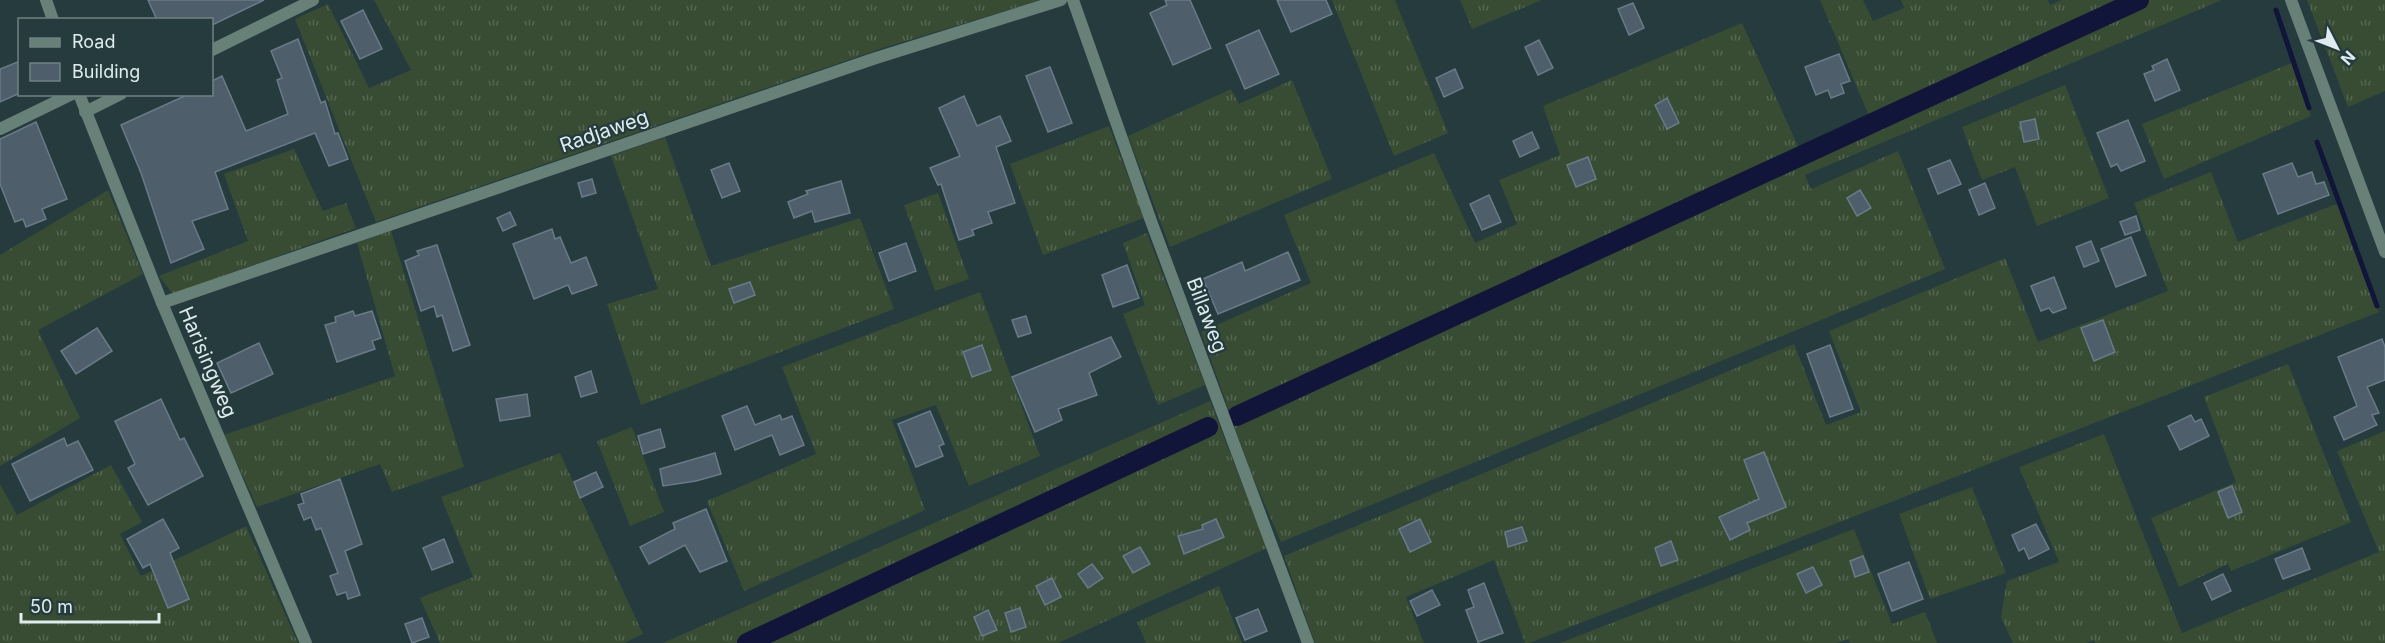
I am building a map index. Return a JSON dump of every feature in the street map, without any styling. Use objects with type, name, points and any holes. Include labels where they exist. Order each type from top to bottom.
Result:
[{"type":"street","points":[[46,0],[51,18]]},
{"type":"street","points":[[213,50],[313,0]]},
{"type":"street","name":"Radjaweg","points":[[162,303],[873,59],[1061,0]]},
{"type":"street","name":"Billaweg","points":[[1073,0],[1151,221],[1308,643]]},
{"type":"street","points":[[2291,0],[2385,252]]},
{"type":"street","points":[[0,129],[68,96]]},
{"type":"street","name":"Harisingweg","points":[[80,96],[162,303],[306,643]]},
{"type":"street","points":[[85,112],[117,96]]},
{"type":"green space","points":[[374,0],[1041,0],[883,48],[376,222],[295,19],[328,4],[369,88],[411,70]]},
{"type":"green space","points":[[1332,0],[1395,0],[1448,133],[1394,156]]},
{"type":"green space","points":[[1460,0],[1542,0],[1472,29]]},
{"type":"green space","points":[[1820,0],[1863,0],[1873,21],[1904,8],[1901,0],[2048,0],[2050,5],[2061,0],[2222,0],[1805,175],[1811,189],[1898,151],[1945,269],[1281,542],[1250,470],[1201,332],[1311,283],[1284,215],[1434,153],[1475,243],[1517,224],[1499,180],[1560,155],[1543,106],[1742,23],[1802,155],[1872,123]]},
{"type":"green space","points":[[2307,0],[2385,0],[2385,91],[2348,107]]},
{"type":"green space","points":[[2294,62],[2311,116],[2164,179],[2142,124]]},
{"type":"green space","points":[[1292,80],[1332,179],[1170,247],[1128,136],[1231,89],[1239,104]]},
{"type":"green space","points":[[2065,85],[2109,198],[2037,226],[2015,167],[1982,180],[1962,127]]},
{"type":"green space","points":[[1109,126],[1144,218],[1043,255],[1010,164]]},
{"type":"green space","points":[[665,137],[711,266],[860,218],[894,309],[641,405],[607,304],[658,289],[611,156]]},
{"type":"green space","points":[[294,149],[323,211],[346,203],[356,228],[173,294],[159,276],[248,241],[224,174]]},
{"type":"green space","points":[[2211,172],[2238,242],[2339,203],[2379,312],[1529,643],[1525,643],[1494,560],[1406,597],[1424,643],[1315,643],[1284,556],[1794,344],[1826,425],[1861,412],[1829,331],[2005,258],[2038,342],[2168,291],[2134,203]]},
{"type":"green space","points":[[108,190],[143,274],[38,330],[80,418],[0,466],[0,255]]},
{"type":"green space","points":[[938,193],[969,279],[935,291],[904,205]]},
{"type":"green space","points":[[391,231],[464,467],[392,492],[380,464],[257,507],[224,435],[395,376],[357,243]]},
{"type":"green space","points":[[1147,233],[1205,385],[1158,405],[1123,314],[1145,305],[1123,243]]},
{"type":"green space","points":[[980,292],[1040,456],[969,486],[936,405],[892,420],[925,510],[744,591],[707,501],[816,454],[782,367]]},
{"type":"green space","points":[[2288,364],[2351,522],[2231,571],[2228,564],[2179,587],[2151,518],[2236,482],[2204,397]]},
{"type":"green space","points":[[1210,401],[1267,548],[1058,643],[663,643]]},
{"type":"green space","points":[[632,427],[664,512],[630,526],[597,441]]},
{"type":"green space","points":[[2385,431],[2385,643],[2095,643],[2094,640],[2087,643],[2013,643],[2001,617],[2007,581],[2059,562],[2019,467],[2104,434],[2182,633],[2379,552],[2337,451]]},
{"type":"green space","points":[[560,453],[643,634],[624,643],[440,643],[420,598],[473,577],[441,497]]},
{"type":"green space","points":[[111,465],[142,522],[120,534],[141,576],[246,526],[298,643],[0,643],[0,484],[17,515]]},
{"type":"green space","points":[[1972,487],[2006,573],[1930,599],[1899,514]]},
{"type":"green space","points":[[1854,529],[1892,624],[1925,612],[1937,643],[1850,643],[1848,639],[1837,643],[1560,643]]},
{"type":"green space","points":[[1219,586],[1242,643],[1146,643],[1137,622]]},
{"type":"building","points":[[148,0],[264,0],[213,25],[213,18],[156,18]]},
{"type":"building","points":[[1165,0],[1190,0],[1211,48],[1173,65],[1150,13],[1167,5]]},
{"type":"building","points":[[1277,0],[1326,0],[1332,14],[1291,32]]},
{"type":"building","points":[[1633,3],[1644,28],[1629,35],[1618,9]]},
{"type":"building","points":[[363,10],[382,49],[360,59],[341,21]]},
{"type":"building","points":[[1259,30],[1279,74],[1245,89],[1226,45]]},
{"type":"building","points":[[298,39],[321,103],[325,101],[335,134],[338,133],[348,159],[329,166],[315,133],[215,172],[228,209],[192,221],[204,249],[171,263],[141,173],[121,125],[185,96],[213,96],[213,80],[222,76],[246,131],[288,114],[277,80],[282,78],[271,51]]},
{"type":"building","points":[[1539,40],[1553,68],[1538,75],[1525,47]]},
{"type":"building","points":[[1839,54],[1850,81],[1841,84],[1844,93],[1831,98],[1828,90],[1816,95],[1805,67]]},
{"type":"building","points":[[2167,59],[2180,90],[2155,101],[2144,74],[2154,70],[2152,66]]},
{"type":"building","points":[[18,62],[18,94],[0,102],[0,69]]},
{"type":"building","points":[[1050,67],[1072,123],[1048,132],[1026,76]]},
{"type":"building","points":[[1455,69],[1463,88],[1444,97],[1436,78]]},
{"type":"building","points":[[964,96],[977,126],[1000,116],[1011,141],[996,147],[1015,203],[988,212],[992,223],[972,230],[974,235],[959,240],[941,184],[938,185],[930,168],[960,156],[939,108]]},
{"type":"building","points":[[1667,98],[1679,123],[1667,129],[1655,105]]},
{"type":"building","points":[[2035,119],[2039,139],[2024,142],[2020,122]]},
{"type":"building","points":[[2128,120],[2145,161],[2121,171],[2117,164],[2111,167],[2097,133]]},
{"type":"building","points":[[36,122],[67,199],[42,209],[46,219],[26,227],[23,219],[15,222],[0,184],[0,139]]},
{"type":"building","points":[[1532,132],[1539,148],[1520,157],[1513,141]]},
{"type":"building","points":[[1588,157],[1596,179],[1576,187],[1567,165]]},
{"type":"building","points":[[1950,160],[1961,184],[1938,194],[1928,169]]},
{"type":"building","points":[[729,163],[740,191],[722,198],[711,170]]},
{"type":"building","points":[[2292,163],[2298,177],[2312,172],[2316,184],[2324,182],[2329,195],[2278,214],[2263,174]]},
{"type":"building","points":[[592,179],[596,193],[582,197],[578,183]]},
{"type":"building","points":[[841,181],[850,213],[815,222],[812,211],[794,218],[788,202],[808,194],[806,191]]},
{"type":"building","points":[[1985,183],[1995,208],[1979,215],[1969,190]]},
{"type":"building","points":[[1860,190],[1871,208],[1857,216],[1847,198]]},
{"type":"building","points":[[1489,195],[1501,222],[1482,230],[1470,204]]},
{"type":"building","points":[[510,212],[516,225],[503,231],[497,218]]},
{"type":"building","points":[[2136,216],[2140,230],[2125,235],[2120,222]]},
{"type":"building","points":[[552,229],[555,239],[560,237],[571,263],[586,257],[597,285],[572,294],[568,285],[534,299],[513,244]]},
{"type":"building","points":[[2131,237],[2146,275],[2116,287],[2101,249]]},
{"type":"building","points":[[2091,241],[2099,261],[2084,267],[2076,247]]},
{"type":"building","points":[[906,243],[916,271],[889,281],[879,253]]},
{"type":"building","points":[[437,245],[470,345],[453,351],[442,315],[437,317],[434,306],[421,311],[405,261],[419,255],[417,251]]},
{"type":"building","points":[[1288,252],[1300,280],[1218,314],[1203,279],[1242,262],[1245,271]]},
{"type":"building","points":[[1127,265],[1139,298],[1113,307],[1102,275]]},
{"type":"building","points":[[2054,277],[2066,308],[2053,313],[2049,308],[2041,311],[2031,286]]},
{"type":"building","points":[[750,282],[755,295],[734,303],[729,289]]},
{"type":"building","points":[[353,311],[355,316],[372,311],[381,338],[372,341],[375,349],[337,362],[325,325],[336,322],[335,317]]},
{"type":"building","points":[[1026,316],[1031,333],[1018,337],[1012,320]]},
{"type":"building","points":[[2103,320],[2115,352],[2094,361],[2081,328]]},
{"type":"building","points":[[97,328],[112,351],[76,374],[61,351]]},
{"type":"building","points":[[1111,337],[1121,357],[1089,373],[1097,395],[1058,409],[1062,420],[1035,432],[1012,377]]},
{"type":"building","points":[[2382,339],[2385,347],[2385,380],[2367,387],[2379,413],[2372,415],[2377,425],[2344,440],[2334,417],[2357,406],[2338,357]]},
{"type":"building","points":[[259,343],[273,374],[231,393],[217,363]]},
{"type":"building","points":[[982,345],[991,370],[972,377],[963,352]]},
{"type":"building","points":[[1830,345],[1853,409],[1830,417],[1807,354]]},
{"type":"building","points":[[591,371],[597,392],[581,397],[575,377]]},
{"type":"building","points":[[527,394],[530,416],[500,421],[496,399]]},
{"type":"building","points":[[161,399],[180,440],[184,438],[203,476],[148,505],[128,468],[135,464],[115,421]]},
{"type":"building","points":[[747,406],[755,425],[780,415],[782,420],[792,416],[804,445],[780,455],[772,435],[735,450],[722,416]]},
{"type":"building","points":[[930,411],[944,444],[939,446],[943,456],[916,467],[898,424]]},
{"type":"building","points":[[2191,415],[2195,422],[2201,419],[2209,436],[2180,450],[2168,426]]},
{"type":"building","points":[[660,429],[665,447],[643,454],[638,436]]},
{"type":"building","points":[[64,438],[67,446],[78,441],[93,470],[30,501],[12,464]]},
{"type":"building","points":[[1764,452],[1786,507],[1747,523],[1750,530],[1730,540],[1719,517],[1759,499],[1744,460]]},
{"type":"building","points":[[715,453],[721,474],[663,486],[660,469]]},
{"type":"building","points":[[596,472],[603,487],[580,498],[574,482]]},
{"type":"building","points":[[340,479],[362,544],[345,551],[360,595],[348,599],[346,592],[337,595],[330,576],[338,573],[321,528],[316,530],[311,517],[304,520],[298,505],[304,503],[301,494]]},
{"type":"building","points":[[2232,486],[2242,512],[2228,518],[2218,492]]},
{"type":"building","points":[[706,509],[727,561],[700,572],[685,545],[649,564],[640,547],[675,529],[673,523]]},
{"type":"building","points":[[163,519],[179,548],[170,553],[189,599],[168,608],[150,564],[143,568],[127,539]]},
{"type":"building","points":[[1216,519],[1224,537],[1184,554],[1178,536],[1203,529],[1202,525]]},
{"type":"building","points":[[1420,519],[1431,542],[1410,552],[1399,529]]},
{"type":"building","points":[[2036,524],[2049,549],[2029,559],[2024,548],[2019,551],[2012,535]]},
{"type":"building","points":[[1522,527],[1527,541],[1508,547],[1505,532]]},
{"type":"building","points":[[444,539],[453,562],[432,570],[423,548]]},
{"type":"building","points":[[1671,541],[1678,560],[1661,566],[1655,548]]},
{"type":"building","points":[[1140,547],[1150,564],[1133,573],[1123,556]]},
{"type":"building","points":[[2302,548],[2310,569],[2283,579],[2275,559]]},
{"type":"building","points":[[1863,556],[1869,572],[1855,577],[1850,561]]},
{"type":"building","points":[[1909,562],[1923,599],[1892,611],[1878,574]]},
{"type":"building","points":[[1092,564],[1103,578],[1088,588],[1078,574]]},
{"type":"building","points":[[1813,567],[1822,585],[1806,593],[1797,574]]},
{"type":"building","points":[[2223,574],[2231,591],[2212,600],[2204,583]]},
{"type":"building","points":[[1052,578],[1061,597],[1045,605],[1036,586]]},
{"type":"building","points":[[1484,583],[1503,633],[1478,642],[1466,610],[1474,607],[1468,590]]},
{"type":"building","points":[[1432,590],[1440,605],[1417,616],[1410,601]]},
{"type":"building","points":[[1020,608],[1026,627],[1011,632],[1005,613]]},
{"type":"building","points":[[1258,609],[1267,631],[1245,640],[1236,618]]},
{"type":"building","points":[[988,610],[997,630],[982,636],[974,617]]},
{"type":"building","points":[[422,618],[429,637],[412,643],[405,624]]},
{"type":"waterway","points":[[1237,416],[2139,0]]},
{"type":"waterway","points":[[2276,10],[2309,108]]},
{"type":"waterway","points":[[2317,142],[2377,306]]},
{"type":"waterway","points":[[747,643],[1208,427]]}]
